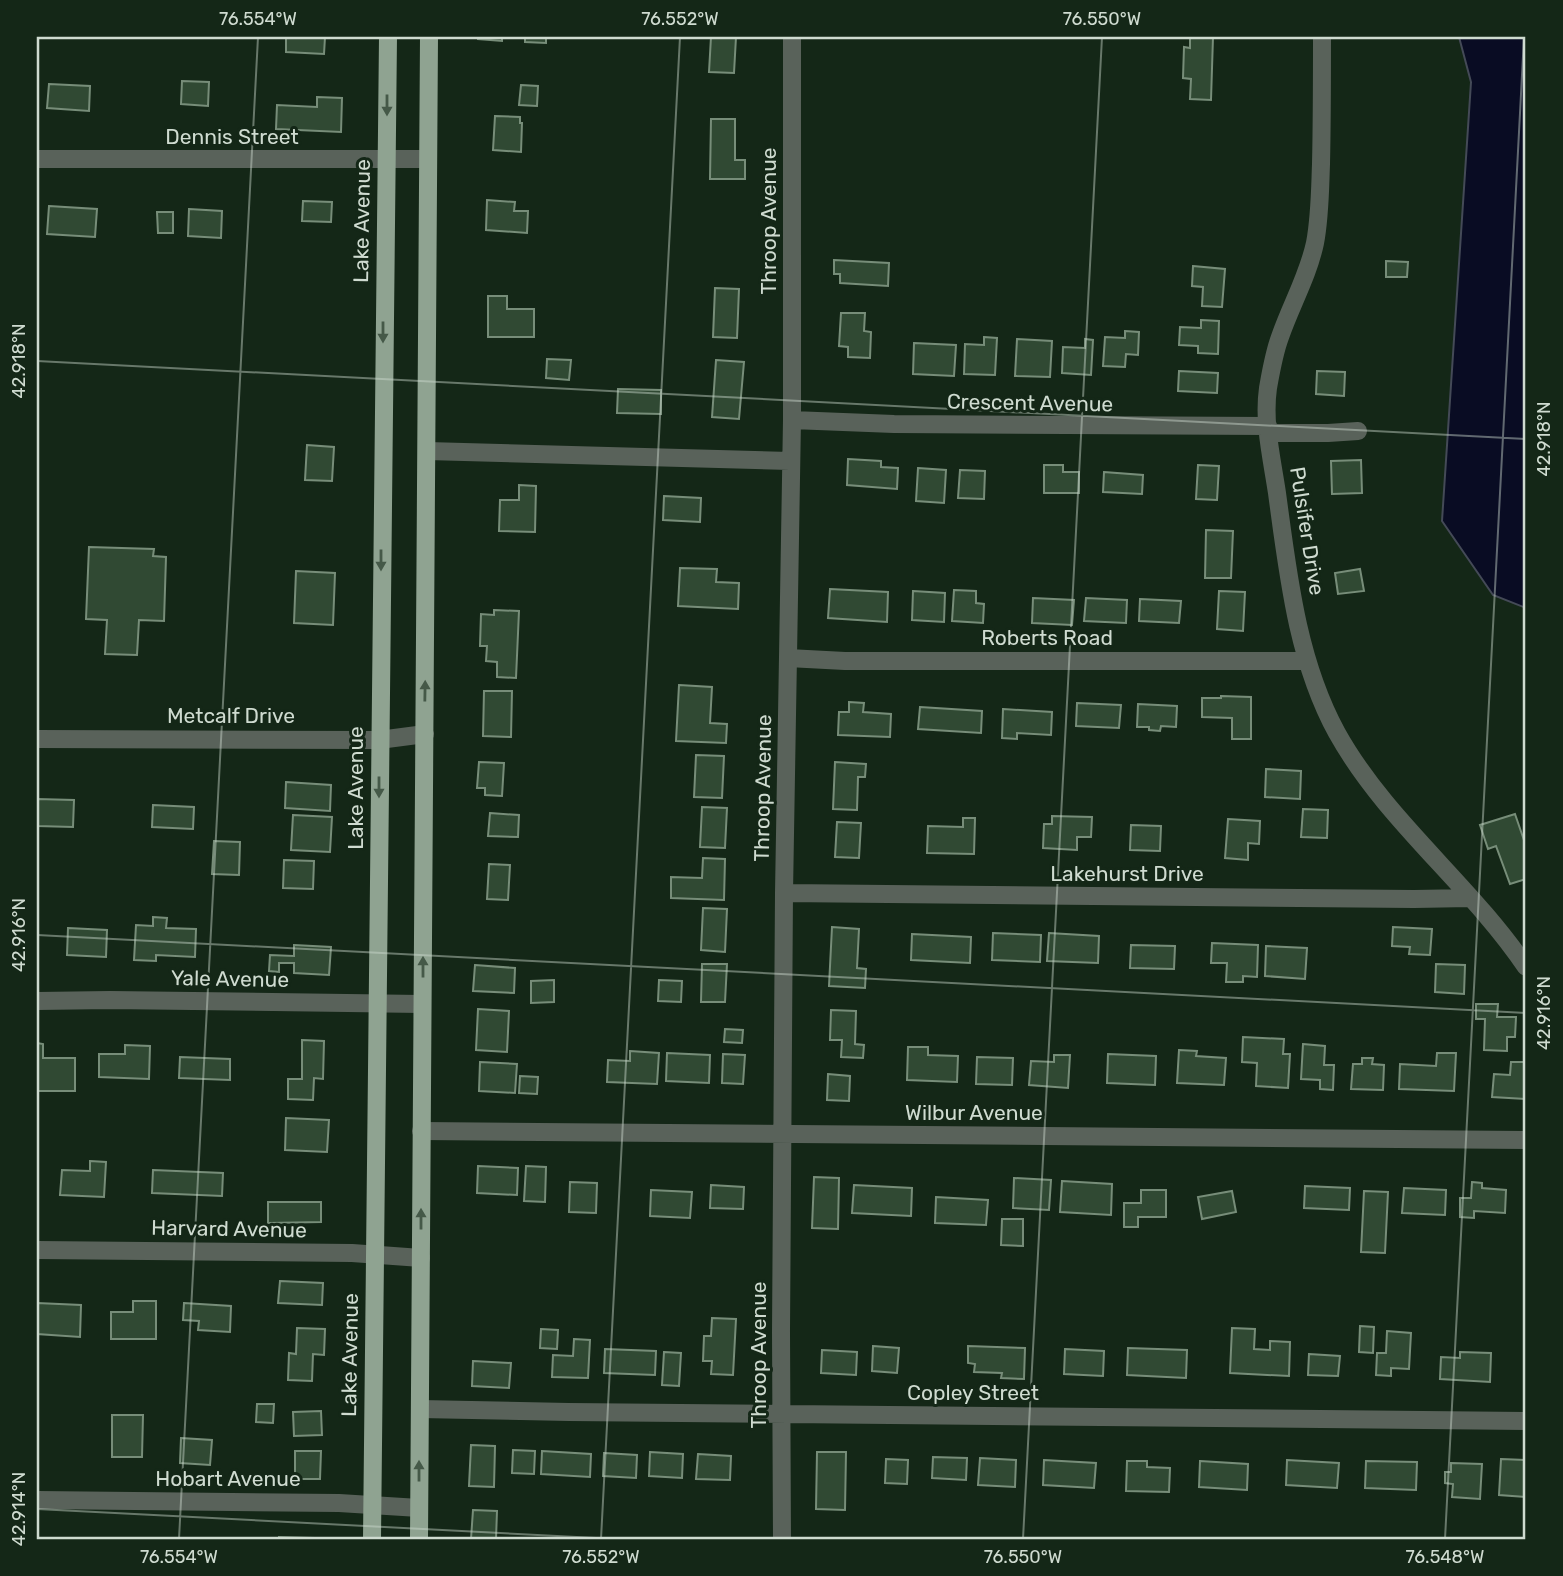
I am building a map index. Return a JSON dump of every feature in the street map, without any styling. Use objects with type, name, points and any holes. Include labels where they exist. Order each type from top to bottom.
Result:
[{"type":"main road","name":"Lake Avenue","points":[[372,1539],[388,37]]},
{"type":"main road","points":[[419,1539],[429,37]]},
{"type":"street","name":"Throop Avenue","points":[[782,1539],[784,894],[792,420],[792,37]]},
{"type":"street","name":"Pulsifer Drive","points":[[1322,37],[1320,212],[1317,232],[1309,267],[1276,349],[1268,390],[1268,430],[1281,525],[1307,661],[1321,699],[1360,768],[1526,967]]},
{"type":"street","name":"Dennis Street","points":[[37,159],[428,159]]},
{"type":"street","name":"Crescent Avenue","points":[[792,420],[1358,431]]},
{"type":"street","points":[[427,451],[790,461]]},
{"type":"street","name":"Roberts Road","points":[[788,658],[845,661],[1307,661]]},
{"type":"street","name":"Metcalf Drive","points":[[37,739],[379,740],[425,734]]},
{"type":"street","name":"Lakehurst Drive","points":[[784,894],[1414,900],[1470,898]]},
{"type":"street","name":"Yale Avenue","points":[[37,1001],[422,1004]]},
{"type":"street","name":"Wilbur Avenue","points":[[421,1130],[1526,1140]]},
{"type":"street","name":"Harvard Avenue","points":[[37,1250],[259,1252],[421,1258]]},
{"type":"street","name":"Copley Street","points":[[420,1409],[581,1413],[1526,1421]]},
{"type":"street","name":"Hobart Avenue","points":[[37,1500],[373,1504],[419,1508]]},
{"type":"water","points":[[1459,37],[1526,37],[1526,608],[1493,595],[1442,521],[1471,82]]},
{"type":"building","points":[[286,37],[325,37],[324,54],[286,52]]},
{"type":"building","points":[[502,37],[502,41],[478,39]]},
{"type":"building","points":[[525,37],[546,37],[546,43],[525,42]]},
{"type":"building","points":[[711,37],[736,37],[734,73],[709,72]]},
{"type":"building","points":[[1190,37],[1213,37],[1211,100],[1190,99],[1191,79],[1183,78],[1184,47],[1190,48]]},
{"type":"building","points":[[182,81],[209,82],[208,106],[181,104]]},
{"type":"building","points":[[49,84],[90,86],[89,111],[47,108]]},
{"type":"building","points":[[521,85],[538,86],[537,106],[519,105]]},
{"type":"building","points":[[317,97],[342,98],[341,132],[276,129],[277,105],[317,107]]},
{"type":"building","points":[[495,116],[520,117],[521,152],[493,150]]},
{"type":"building","points":[[711,119],[735,119],[735,160],[745,160],[745,179],[710,179]]},
{"type":"building","points":[[487,200],[515,202],[514,211],[528,211],[527,233],[486,230]]},
{"type":"building","points":[[303,201],[332,202],[331,222],[302,221]]},
{"type":"building","points":[[49,206],[97,209],[95,237],[47,234]]},
{"type":"building","points":[[189,209],[222,211],[221,238],[188,236]]},
{"type":"building","points":[[157,212],[173,212],[173,233],[158,233]]},
{"type":"building","points":[[834,260],[889,263],[888,286],[840,283],[840,274],[834,274]]},
{"type":"building","points":[[1386,261],[1408,262],[1407,277],[1386,277]]},
{"type":"building","points":[[1193,266],[1225,269],[1222,307],[1202,306],[1203,287],[1192,286]]},
{"type":"building","points":[[715,288],[739,289],[737,338],[713,337]]},
{"type":"building","points":[[488,296],[507,296],[507,309],[534,309],[534,337],[488,337]]},
{"type":"building","points":[[841,313],[865,313],[864,331],[871,332],[870,358],[848,357],[848,347],[839,346]]},
{"type":"building","points":[[1201,320],[1219,321],[1218,354],[1198,353],[1198,346],[1179,345],[1180,327],[1201,328]]},
{"type":"building","points":[[1125,331],[1139,332],[1138,355],[1126,354],[1125,367],[1103,366],[1105,337],[1125,338]]},
{"type":"building","points":[[984,337],[997,338],[995,375],[964,374],[965,344],[984,345]]},
{"type":"building","points":[[1017,339],[1052,341],[1050,377],[1015,376]]},
{"type":"building","points":[[1085,339],[1093,340],[1091,375],[1062,373],[1063,347],[1085,348]]},
{"type":"building","points":[[914,343],[956,345],[954,376],[913,374]]},
{"type":"building","points":[[547,359],[571,360],[569,380],[546,378]]},
{"type":"building","points":[[716,360],[744,362],[739,419],[712,417]]},
{"type":"building","points":[[1179,371],[1218,373],[1217,393],[1178,391]]},
{"type":"building","points":[[1317,371],[1345,372],[1344,396],[1316,394]]},
{"type":"building","points":[[618,389],[661,390],[661,414],[617,413]]},
{"type":"building","points":[[307,445],[334,447],[332,481],[305,480]]},
{"type":"building","points":[[848,459],[881,461],[881,467],[898,468],[897,489],[847,485]]},
{"type":"building","points":[[1361,460],[1362,493],[1332,494],[1331,461]]},
{"type":"building","points":[[1044,465],[1063,465],[1063,472],[1079,472],[1079,493],[1044,493]]},
{"type":"building","points":[[1198,465],[1219,466],[1217,500],[1196,499]]},
{"type":"building","points":[[918,468],[946,470],[944,503],[916,501]]},
{"type":"building","points":[[960,470],[985,471],[984,499],[958,498]]},
{"type":"building","points":[[1104,472],[1143,475],[1142,494],[1103,492]]},
{"type":"building","points":[[519,485],[536,486],[535,532],[499,531],[500,500],[519,500]]},
{"type":"building","points":[[664,496],[701,498],[700,522],[663,520]]},
{"type":"building","points":[[1206,530],[1233,531],[1231,578],[1205,578]]},
{"type":"building","points":[[89,547],[154,549],[153,556],[166,557],[164,621],[139,620],[137,655],[105,654],[107,620],[86,619]]},
{"type":"building","points":[[680,568],[717,569],[716,582],[739,583],[738,609],[678,606]]},
{"type":"building","points":[[1360,569],[1364,591],[1338,594],[1335,573]]},
{"type":"building","points":[[296,571],[335,573],[333,625],[294,623]]},
{"type":"building","points":[[830,589],[888,592],[887,622],[828,618]]},
{"type":"building","points":[[954,590],[976,591],[976,603],[984,604],[983,623],[952,621]]},
{"type":"building","points":[[913,591],[945,593],[944,622],[912,620]]},
{"type":"building","points":[[1219,591],[1245,592],[1243,631],[1217,629]]},
{"type":"building","points":[[1033,598],[1074,600],[1072,625],[1032,623]]},
{"type":"building","points":[[1086,598],[1127,600],[1126,623],[1084,621]]},
{"type":"building","points":[[1140,599],[1181,601],[1179,623],[1139,621]]},
{"type":"building","points":[[494,610],[519,611],[516,678],[497,677],[497,662],[486,661],[487,646],[480,646],[481,614],[494,615]]},
{"type":"building","points":[[679,685],[712,687],[710,723],[727,724],[726,743],[676,741]]},
{"type":"building","points":[[484,691],[512,691],[511,737],[483,736]]},
{"type":"building","points":[[1251,697],[1251,739],[1232,739],[1232,718],[1202,717],[1202,698]]},
{"type":"building","points":[[849,702],[864,703],[863,712],[891,714],[890,737],[838,735],[839,712],[849,712]]},
{"type":"building","points":[[1077,703],[1121,705],[1119,728],[1076,726]]},
{"type":"building","points":[[1138,704],[1177,706],[1176,727],[1161,726],[1160,731],[1137,727]]},
{"type":"building","points":[[920,707],[982,711],[981,733],[918,729]]},
{"type":"building","points":[[1003,709],[1052,712],[1051,735],[1017,733],[1017,739],[1002,738]]},
{"type":"building","points":[[696,755],[724,756],[722,798],[694,797]]},
{"type":"building","points":[[479,762],[504,763],[502,796],[485,795],[485,788],[477,788]]},
{"type":"building","points":[[835,762],[866,764],[865,777],[858,777],[857,810],[833,809]]},
{"type":"building","points":[[1266,769],[1301,771],[1300,799],[1265,797]]},
{"type":"building","points":[[286,782],[331,785],[330,811],[285,808]]},
{"type":"building","points":[[37,799],[74,800],[73,827],[37,826]]},
{"type":"building","points":[[153,805],[194,807],[193,829],[152,827]]},
{"type":"building","points":[[702,807],[727,808],[725,848],[700,847]]},
{"type":"building","points":[[1303,809],[1328,810],[1327,838],[1301,837]]},
{"type":"building","points":[[490,813],[519,815],[518,837],[488,836]]},
{"type":"building","points":[[1515,814],[1526,846],[1526,879],[1510,884],[1496,846],[1488,849],[1480,825]]},
{"type":"building","points":[[293,815],[332,817],[330,852],[291,850]]},
{"type":"building","points":[[1052,816],[1092,817],[1091,837],[1077,837],[1077,850],[1043,848],[1044,824],[1052,824]]},
{"type":"building","points":[[963,818],[975,818],[974,854],[927,853],[928,826],[963,827]]},
{"type":"building","points":[[1228,819],[1260,821],[1259,844],[1248,843],[1248,860],[1225,858]]},
{"type":"building","points":[[837,822],[861,823],[859,858],[835,857]]},
{"type":"building","points":[[1131,825],[1161,826],[1160,851],[1130,850]]},
{"type":"building","points":[[214,841],[240,842],[239,875],[212,874]]},
{"type":"building","points":[[703,858],[725,859],[724,900],[671,898],[671,877],[702,878]]},
{"type":"building","points":[[284,860],[314,861],[313,889],[283,888]]},
{"type":"building","points":[[489,864],[510,865],[508,900],[487,899]]},
{"type":"building","points":[[703,908],[727,909],[725,952],[701,950]]},
{"type":"building","points":[[153,917],[167,918],[166,928],[196,929],[195,957],[156,955],[156,961],[134,960],[136,925],[153,926]]},
{"type":"building","points":[[832,927],[859,929],[857,968],[866,969],[865,988],[829,986]]},
{"type":"building","points":[[1393,927],[1432,929],[1430,955],[1409,954],[1410,947],[1392,946]]},
{"type":"building","points":[[68,928],[107,930],[106,957],[67,955]]},
{"type":"building","points":[[993,933],[1041,935],[1040,962],[992,960]]},
{"type":"building","points":[[1049,933],[1099,936],[1098,963],[1047,961]]},
{"type":"building","points":[[912,934],[971,937],[970,963],[911,960]]},
{"type":"building","points":[[1212,943],[1258,945],[1257,977],[1243,976],[1243,982],[1226,982],[1227,963],[1211,963]]},
{"type":"building","points":[[294,945],[331,947],[329,975],[294,973],[294,963],[279,963],[279,972],[269,971],[270,955],[294,956]]},
{"type":"building","points":[[1131,945],[1175,946],[1174,969],[1130,968]]},
{"type":"building","points":[[1266,946],[1307,948],[1305,979],[1265,976]]},
{"type":"building","points":[[702,964],[727,964],[725,1002],[701,1002]]},
{"type":"building","points":[[1436,964],[1465,965],[1464,994],[1435,992]]},
{"type":"building","points":[[475,965],[515,968],[514,993],[473,991]]},
{"type":"building","points":[[554,980],[554,1002],[531,1003],[531,981]]},
{"type":"building","points":[[659,980],[682,981],[681,1002],[658,1001]]},
{"type":"building","points":[[1476,1004],[1498,1004],[1497,1017],[1516,1017],[1515,1037],[1507,1037],[1507,1051],[1484,1050],[1485,1019],[1476,1019]]},
{"type":"building","points":[[478,1009],[509,1011],[507,1052],[476,1050]]},
{"type":"building","points":[[831,1010],[856,1011],[855,1044],[864,1045],[863,1058],[841,1057],[842,1040],[830,1040]]},
{"type":"building","points":[[725,1029],[743,1030],[742,1043],[724,1042]]},
{"type":"building","points":[[1243,1037],[1284,1039],[1283,1054],[1290,1054],[1288,1088],[1256,1086],[1257,1063],[1242,1062]]},
{"type":"building","points":[[302,1040],[324,1041],[323,1079],[314,1078],[313,1100],[288,1099],[288,1079],[302,1079]]},
{"type":"building","points":[[37,1043],[43,1044],[43,1058],[75,1058],[75,1091],[37,1091]]},
{"type":"building","points":[[1303,1044],[1325,1046],[1324,1065],[1334,1065],[1333,1090],[1320,1089],[1320,1080],[1301,1079]]},
{"type":"building","points":[[125,1045],[150,1046],[149,1079],[99,1077],[99,1054],[125,1054]]},
{"type":"building","points":[[908,1047],[928,1047],[928,1055],[958,1056],[957,1082],[907,1080]]},
{"type":"building","points":[[1179,1050],[1197,1051],[1196,1056],[1226,1058],[1224,1085],[1177,1083]]},
{"type":"building","points":[[630,1051],[659,1053],[657,1084],[607,1082],[608,1060],[630,1061]]},
{"type":"building","points":[[667,1053],[710,1055],[709,1083],[666,1081]]},
{"type":"building","points":[[1437,1053],[1456,1053],[1454,1091],[1399,1089],[1400,1064],[1436,1066]]},
{"type":"building","points":[[723,1054],[745,1055],[743,1084],[722,1083]]},
{"type":"building","points":[[1108,1054],[1156,1056],[1155,1085],[1107,1083]]},
{"type":"building","points":[[1054,1055],[1070,1055],[1068,1088],[1029,1085],[1031,1061],[1054,1062]]},
{"type":"building","points":[[180,1057],[230,1059],[230,1080],[179,1078]]},
{"type":"building","points":[[977,1057],[1013,1058],[1012,1085],[976,1084]]},
{"type":"building","points":[[1362,1058],[1373,1058],[1372,1064],[1384,1065],[1383,1090],[1351,1089],[1353,1064],[1362,1064]]},
{"type":"building","points":[[480,1062],[517,1064],[515,1093],[479,1091]]},
{"type":"building","points":[[1511,1062],[1526,1062],[1526,1099],[1492,1097],[1494,1074],[1510,1075]]},
{"type":"building","points":[[828,1074],[850,1076],[849,1101],[827,1100]]},
{"type":"building","points":[[520,1076],[538,1077],[537,1094],[519,1093]]},
{"type":"building","points":[[286,1118],[329,1120],[327,1152],[285,1150]]},
{"type":"building","points":[[90,1161],[106,1162],[104,1197],[60,1195],[62,1170],[90,1171]]},
{"type":"building","points":[[478,1166],[518,1168],[517,1195],[477,1193]]},
{"type":"building","points":[[526,1166],[546,1167],[545,1202],[524,1201]]},
{"type":"building","points":[[153,1170],[223,1173],[222,1196],[152,1193]]},
{"type":"building","points":[[814,1177],[839,1178],[838,1229],[812,1228]]},
{"type":"building","points":[[1014,1178],[1051,1180],[1049,1210],[1013,1208]]},
{"type":"building","points":[[1062,1181],[1112,1184],[1111,1215],[1060,1212]]},
{"type":"building","points":[[570,1182],[597,1183],[596,1213],[569,1212]]},
{"type":"building","points":[[1472,1182],[1482,1183],[1482,1188],[1506,1190],[1505,1213],[1474,1211],[1474,1218],[1460,1217],[1460,1198],[1471,1198]]},
{"type":"building","points":[[711,1185],[744,1187],[743,1209],[710,1208]]},
{"type":"building","points":[[854,1185],[912,1188],[911,1216],[852,1213]]},
{"type":"building","points":[[1305,1186],[1350,1188],[1349,1210],[1304,1208]]},
{"type":"building","points":[[1404,1188],[1446,1190],[1445,1215],[1402,1213]]},
{"type":"building","points":[[651,1190],[692,1192],[690,1218],[650,1216]]},
{"type":"building","points":[[1141,1190],[1166,1190],[1166,1217],[1138,1217],[1138,1227],[1124,1227],[1124,1203],[1141,1203]]},
{"type":"building","points":[[1232,1191],[1236,1212],[1202,1219],[1198,1197]]},
{"type":"building","points":[[1364,1191],[1388,1192],[1385,1253],[1361,1252]]},
{"type":"building","points":[[936,1197],[988,1200],[986,1225],[935,1223]]},
{"type":"building","points":[[268,1202],[321,1202],[321,1222],[268,1223]]},
{"type":"building","points":[[1002,1219],[1023,1219],[1023,1246],[1001,1245]]},
{"type":"building","points":[[280,1281],[323,1283],[322,1305],[278,1303]]},
{"type":"building","points":[[133,1301],[156,1301],[156,1339],[111,1339],[111,1312],[133,1312]]},
{"type":"building","points":[[37,1303],[81,1305],[80,1337],[37,1334]]},
{"type":"building","points":[[184,1303],[231,1306],[230,1332],[198,1330],[199,1321],[183,1320]]},
{"type":"building","points":[[712,1318],[736,1319],[733,1375],[711,1374],[712,1361],[703,1361],[704,1336],[711,1336]]},
{"type":"building","points":[[1360,1326],[1374,1327],[1373,1353],[1359,1352]]},
{"type":"building","points":[[297,1328],[325,1329],[324,1355],[313,1354],[312,1381],[288,1380],[289,1353],[296,1354]]},
{"type":"building","points":[[1232,1328],[1255,1329],[1254,1349],[1270,1350],[1270,1341],[1290,1342],[1289,1376],[1230,1373]]},
{"type":"building","points":[[541,1329],[558,1330],[557,1349],[540,1348]]},
{"type":"building","points":[[1387,1331],[1411,1333],[1409,1369],[1391,1368],[1391,1376],[1376,1375],[1377,1353],[1386,1353]]},
{"type":"building","points":[[574,1339],[590,1340],[588,1378],[552,1377],[553,1355],[573,1356]]},
{"type":"building","points":[[873,1346],[899,1348],[897,1373],[872,1371]]},
{"type":"building","points":[[968,1346],[1025,1348],[1024,1379],[1001,1378],[1002,1373],[974,1372],[975,1364],[968,1363]]},
{"type":"building","points":[[1128,1348],[1187,1350],[1186,1378],[1127,1375]]},
{"type":"building","points":[[605,1349],[656,1351],[655,1375],[604,1373]]},
{"type":"building","points":[[1065,1349],[1104,1351],[1103,1376],[1064,1374]]},
{"type":"building","points":[[822,1350],[857,1352],[856,1375],[821,1373]]},
{"type":"building","points":[[664,1352],[681,1353],[679,1386],[662,1385]]},
{"type":"building","points":[[1460,1352],[1491,1353],[1490,1382],[1440,1379],[1441,1357],[1460,1358]]},
{"type":"building","points":[[1309,1354],[1340,1356],[1338,1376],[1308,1375]]},
{"type":"building","points":[[473,1361],[511,1363],[509,1388],[472,1386]]},
{"type":"building","points":[[257,1404],[274,1404],[273,1423],[256,1422]]},
{"type":"building","points":[[321,1411],[322,1435],[294,1436],[293,1412]]},
{"type":"building","points":[[112,1415],[143,1415],[142,1457],[112,1457]]},
{"type":"building","points":[[181,1438],[212,1440],[210,1465],[180,1463]]},
{"type":"building","points":[[471,1445],[495,1446],[494,1487],[469,1486]]},
{"type":"building","points":[[513,1450],[535,1451],[534,1474],[512,1473]]},
{"type":"building","points":[[295,1451],[321,1451],[320,1479],[295,1479]]},
{"type":"building","points":[[542,1451],[591,1454],[590,1477],[541,1474]]},
{"type":"building","points":[[650,1452],[683,1454],[682,1478],[649,1476]]},
{"type":"building","points":[[817,1452],[846,1452],[845,1510],[816,1509]]},
{"type":"building","points":[[604,1453],[637,1455],[636,1478],[603,1476]]},
{"type":"building","points":[[698,1454],[731,1456],[730,1480],[696,1479]]},
{"type":"building","points":[[933,1457],[967,1458],[966,1480],[932,1478]]},
{"type":"building","points":[[980,1458],[1016,1460],[1015,1487],[978,1485]]},
{"type":"building","points":[[886,1459],[908,1460],[907,1484],[885,1483]]},
{"type":"building","points":[[1501,1459],[1526,1460],[1526,1497],[1499,1495]]},
{"type":"building","points":[[1044,1460],[1096,1463],[1094,1488],[1043,1485]]},
{"type":"building","points":[[1287,1460],[1339,1463],[1337,1488],[1286,1485]]},
{"type":"building","points":[[1127,1461],[1147,1461],[1147,1467],[1170,1468],[1169,1492],[1126,1491]]},
{"type":"building","points":[[1200,1461],[1248,1464],[1247,1490],[1199,1487]]},
{"type":"building","points":[[1366,1461],[1417,1462],[1416,1490],[1365,1488]]},
{"type":"building","points":[[1451,1463],[1482,1464],[1480,1499],[1452,1497],[1453,1484],[1445,1483],[1445,1472],[1451,1472]]},
{"type":"building","points":[[473,1510],[497,1511],[496,1539],[471,1539]]},
{"type":"building","points":[[314,1538],[314,1539],[279,1539]]}]
